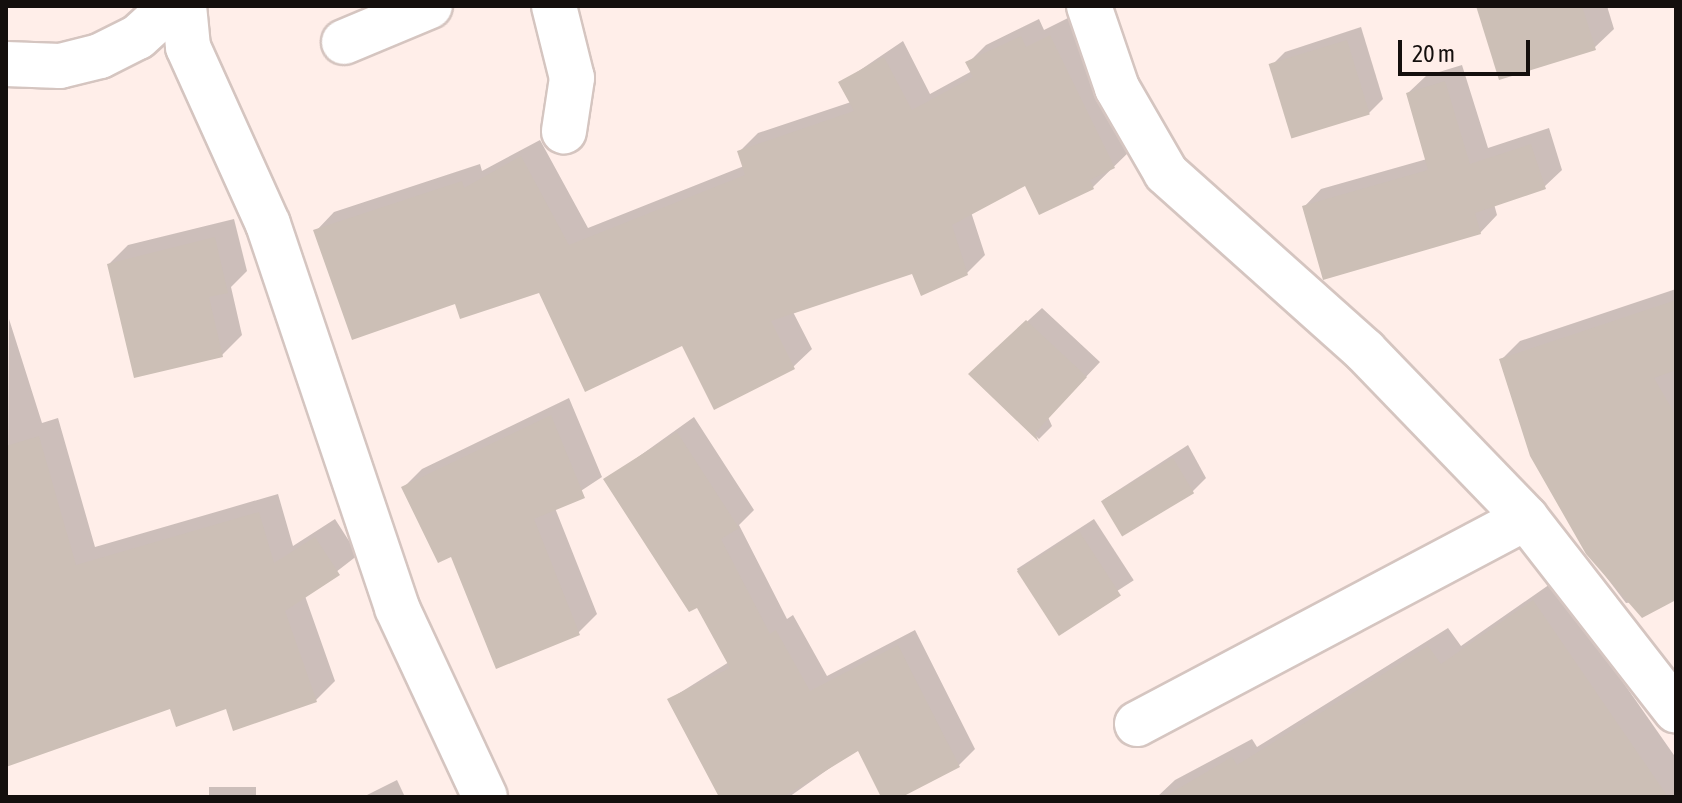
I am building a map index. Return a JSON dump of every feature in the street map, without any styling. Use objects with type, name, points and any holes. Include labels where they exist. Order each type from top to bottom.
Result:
[{"type":"street","points":[[6,64],[60,66],[100,56],[138,37],[172,6]]},
{"type":"street","points":[[184,6],[188,47],[268,224],[397,608],[485,797]]},
{"type":"street","points":[[344,42],[430,6]]},
{"type":"street","points":[[554,6],[572,78],[564,131]]},
{"type":"street","points":[[1089,6],[1117,88],[1166,173],[1365,351],[1526,518],[1673,702]]},
{"type":"street","points":[[1137,724],[1526,518]]},
{"type":"building","points":[[1476,6],[1582,6],[1596,50],[1499,80]]},
{"type":"building","points":[[1050,35],[1115,168],[1090,180],[1094,189],[1039,215],[1025,186],[952,225],[968,275],[921,296],[912,274],[771,321],[795,369],[714,410],[682,346],[585,392],[539,293],[460,319],[455,304],[352,340],[313,230],[462,181],[464,188],[521,156],[569,245],[745,175],[737,151],[854,111],[838,82],[884,57],[912,110],[973,77],[965,62],[1021,36],[1026,47]]},
{"type":"building","points":[[1347,40],[1370,115],[1291,139],[1269,64]]},
{"type":"building","points":[[1445,81],[1470,164],[1531,144],[1546,189],[1475,213],[1481,234],[1323,280],[1302,206],[1428,170],[1406,93]]},
{"type":"building","points":[[215,237],[228,293],[209,297],[223,357],[134,378],[107,264]]},
{"type":"building","points":[[1676,300],[1676,370],[1654,378],[1676,416],[1676,600],[1642,618],[1586,554],[1530,456],[1499,359]]},
{"type":"building","points":[[1026,320],[1087,377],[1035,433],[1039,442],[968,374]]},
{"type":"building","points":[[551,415],[585,498],[534,519],[580,635],[496,669],[451,557],[438,563],[401,487]]},
{"type":"building","points":[[677,432],[739,528],[721,539],[770,634],[776,630],[810,691],[898,645],[960,767],[902,797],[881,797],[858,751],[783,797],[719,797],[667,699],[730,668],[697,608],[689,612],[603,479]]},
{"type":"building","points":[[39,436],[76,565],[259,512],[274,563],[315,537],[340,575],[285,611],[317,702],[233,731],[226,709],[176,727],[170,709],[6,767],[6,446]]},
{"type":"building","points":[[1173,458],[1194,493],[1122,536],[1101,501]]},
{"type":"building","points":[[1079,531],[1121,596],[1059,636],[1017,571]]},
{"type":"building","points":[[1533,600],[1668,797],[1164,797],[1232,757],[1237,765],[1428,646],[1441,664]]}]
